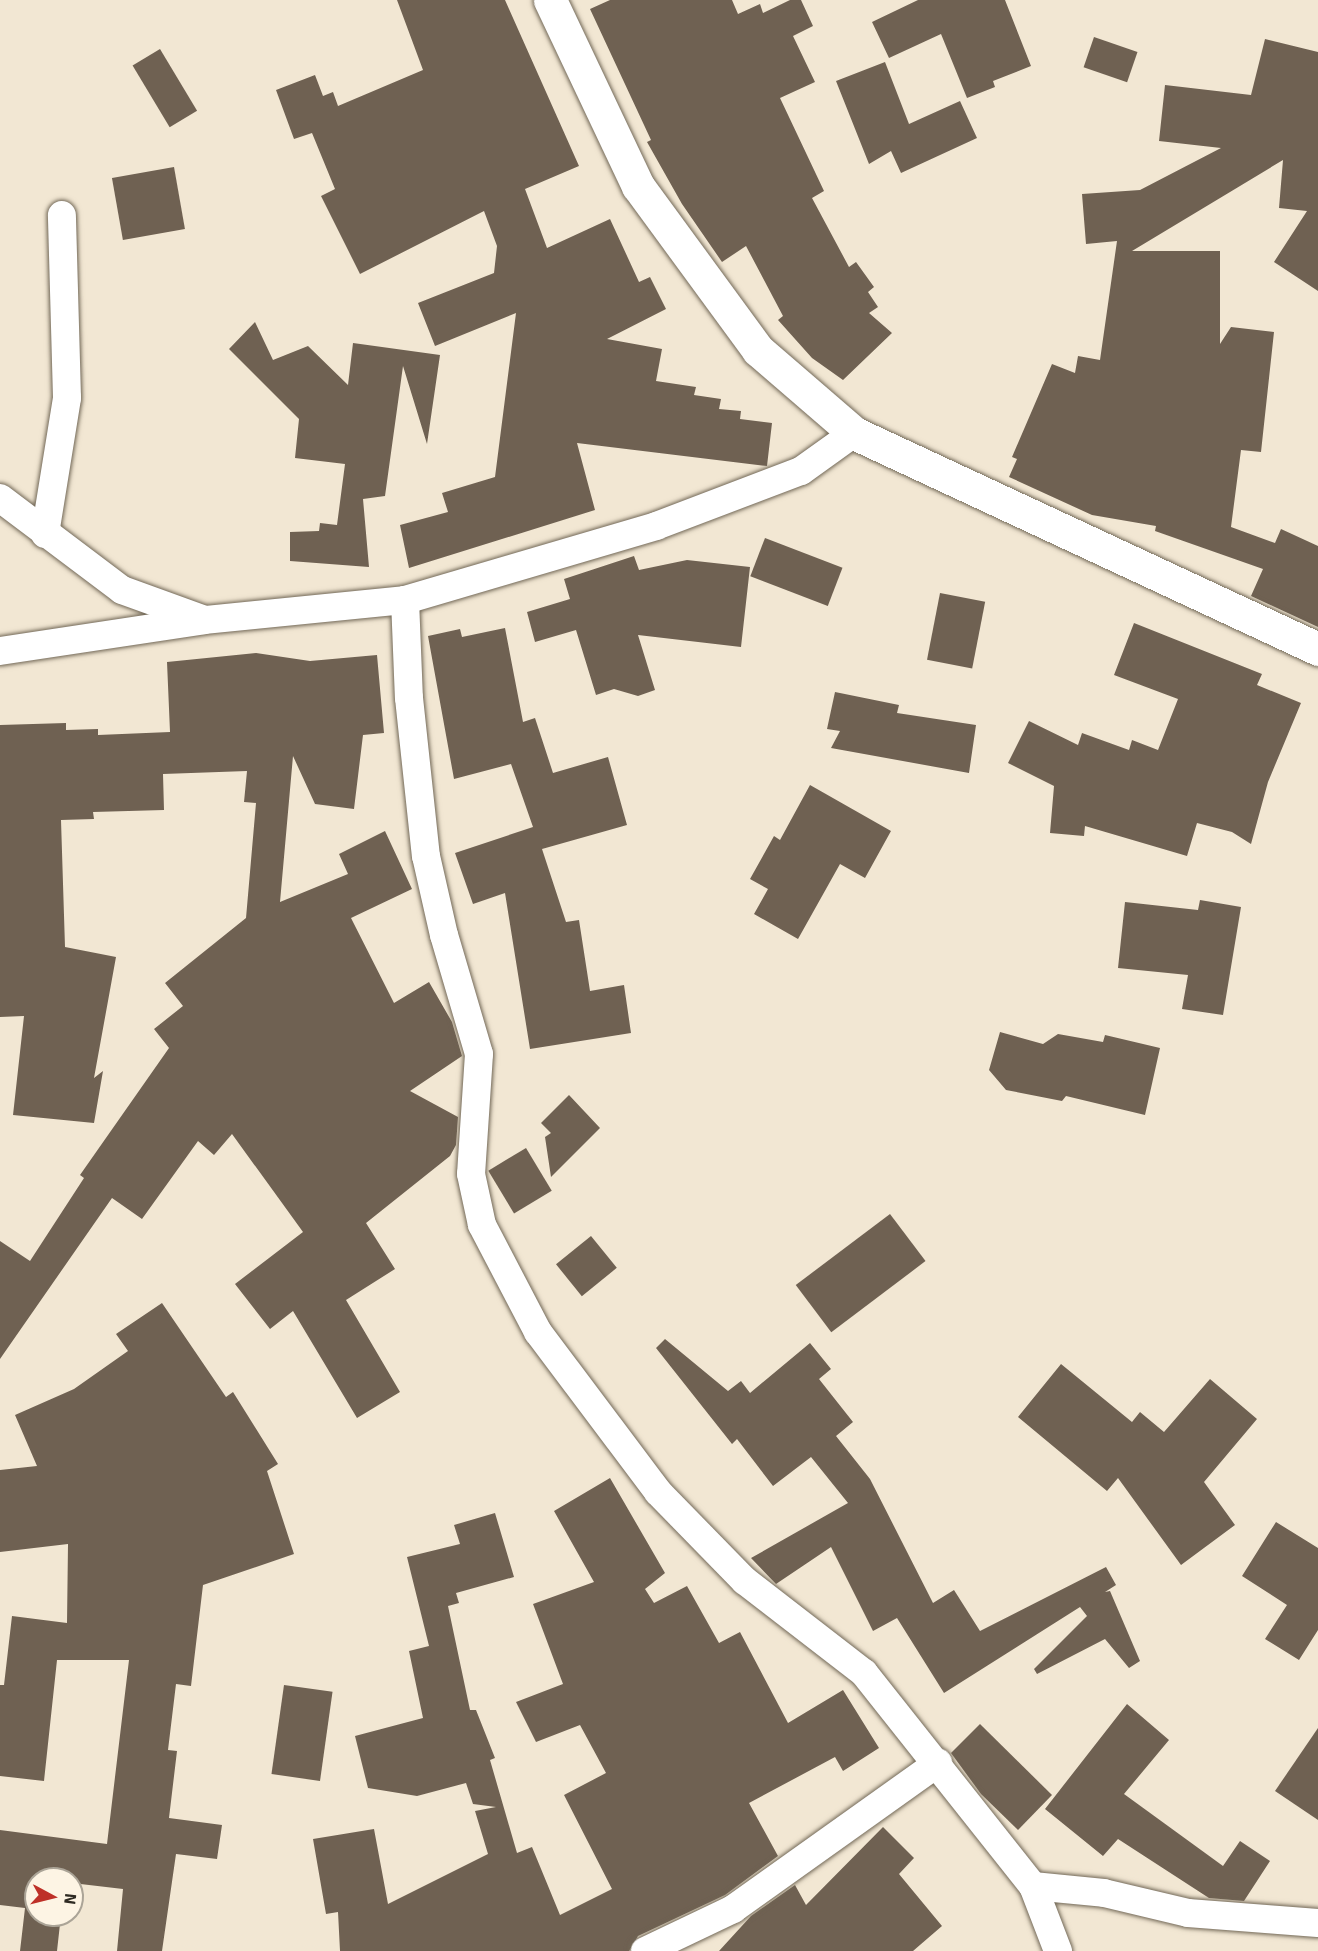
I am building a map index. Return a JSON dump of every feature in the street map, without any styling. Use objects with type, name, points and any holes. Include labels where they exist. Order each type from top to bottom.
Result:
[{"type":"street","points":[[550,0],[638,186],[758,350],[854,433],[1318,649]]},
{"type":"street","points":[[45,534],[67,398],[62,215]]},
{"type":"street","points":[[0,651],[205,620],[405,600],[656,526],[801,471],[854,433]]},
{"type":"street","points":[[0,498],[122,590],[205,620]]},
{"type":"street","points":[[405,600],[409,698],[426,855],[444,936],[479,1054],[471,1174],[483,1225],[538,1332],[658,1492],[745,1581],[864,1673],[938,1763],[1033,1887],[1058,1951]]},
{"type":"street","points":[[645,1951],[733,1909],[938,1763]]},
{"type":"street","points":[[1033,1887],[1104,1893],[1188,1913],[1318,1923]]},
{"type":"building","points":[[397,0],[505,0],[579,166],[525,189],[547,248],[610,219],[639,282],[650,277],[666,309],[607,339],[662,349],[656,381],[696,387],[694,395],[721,399],[719,409],[741,411],[740,419],[772,423],[767,466],[577,443],[595,510],[409,568],[400,525],[448,512],[442,493],[495,477],[516,313],[435,346],[418,303],[494,273],[497,246],[484,211],[360,274],[321,196],[335,189],[312,133],[294,139],[276,90],[315,75],[323,96],[333,92],[338,106],[423,70]]},
{"type":"building","points":[[610,0],[732,0],[738,14],[760,4],[763,13],[790,0],[801,0],[813,26],[793,36],[815,82],[780,98],[824,191],[812,198],[849,267],[856,262],[874,287],[868,292],[878,307],[869,313],[892,333],[843,380],[812,358],[778,320],[783,316],[746,246],[722,262],[682,204],[647,142],[651,140],[590,9]]},
{"type":"building","points":[[918,0],[1005,0],[1031,66],[993,81],[995,87],[967,98],[941,34],[889,58],[872,22]]},
{"type":"building","points":[[1094,37],[1137,52],[1127,82],[1084,67]]},
{"type":"building","points":[[1265,39],[1318,52],[1318,291],[1274,262],[1307,211],[1279,208],[1283,160],[1132,251],[1220,251],[1220,344],[1231,327],[1274,332],[1261,452],[1241,450],[1231,527],[1275,543],[1281,529],[1318,546],[1318,627],[1251,596],[1263,569],[1155,531],[1156,526],[1092,515],[1009,477],[1017,459],[1012,457],[1052,364],[1075,373],[1078,356],[1100,360],[1117,241],[1086,244],[1082,194],[1140,190],[1221,148],[1159,141],[1165,85],[1251,95]]},
{"type":"building","points":[[160,49],[197,111],[170,127],[133,65]]},
{"type":"building","points":[[885,62],[909,124],[960,101],[977,138],[901,173],[891,151],[869,164],[836,81]]},
{"type":"building","points":[[174,167],[185,229],[123,240],[112,178]]},
{"type":"building","points":[[255,322],[273,360],[308,346],[348,385],[353,343],[440,355],[427,444],[403,366],[385,496],[363,499],[369,567],[290,561],[290,532],[319,531],[320,523],[337,525],[345,464],[295,458],[299,419],[229,349]]},
{"type":"building","points":[[765,538],[842,568],[828,606],[750,576]]},
{"type":"building","points":[[634,556],[639,570],[687,560],[750,567],[741,647],[638,635],[655,690],[638,696],[614,689],[596,695],[576,630],[535,642],[527,612],[570,599],[564,579]]},
{"type":"building","points":[[940,593],[985,602],[972,669],[927,660]]},
{"type":"building","points":[[1134,623],[1262,674],[1257,685],[1301,703],[1268,782],[1251,844],[1232,832],[1197,823],[1187,856],[1085,826],[1084,836],[1050,833],[1054,786],[1008,763],[1029,721],[1078,745],[1082,733],[1129,750],[1132,740],[1158,750],[1178,699],[1114,675]]},
{"type":"building","points":[[505,628],[523,722],[535,718],[553,773],[608,757],[627,825],[542,849],[566,922],[579,920],[590,991],[624,985],[631,1033],[530,1049],[505,893],[473,904],[455,853],[533,827],[511,764],[454,779],[428,636],[460,629],[462,637]]},
{"type":"building","points":[[256,653],[310,661],[377,655],[384,733],[363,735],[354,809],[315,804],[293,756],[280,902],[348,874],[339,854],[385,831],[412,889],[351,918],[394,1003],[429,982],[452,1022],[462,1056],[410,1091],[458,1117],[456,1145],[450,1156],[366,1223],[395,1269],[346,1300],[400,1392],[357,1418],[293,1311],[270,1329],[235,1284],[303,1232],[232,1134],[214,1155],[198,1141],[142,1219],[112,1198],[0,1359],[0,1241],[30,1261],[84,1178],[80,1175],[169,1048],[154,1029],[183,1006],[165,983],[246,918],[256,803],[244,802],[247,771],[163,774],[164,810],[93,812],[94,819],[61,820],[65,947],[116,957],[94,1078],[103,1071],[94,1123],[13,1115],[24,1016],[0,1017],[0,725],[66,723],[66,730],[98,729],[98,735],[170,732],[167,662]]},
{"type":"building","points":[[835,692],[899,705],[897,713],[976,725],[969,773],[831,748],[840,731],[827,729]]},
{"type":"building","points":[[810,785],[891,831],[865,878],[840,864],[798,939],[754,914],[768,889],[750,879],[774,836],[780,840]]},
{"type":"building","points":[[1200,900],[1241,907],[1223,1015],[1182,1009],[1188,975],[1118,968],[1125,902],[1198,910]]},
{"type":"building","points":[[1000,1032],[1043,1044],[1058,1034],[1103,1042],[1105,1035],[1160,1048],[1145,1115],[1066,1096],[1062,1101],[1006,1090],[989,1070]]},
{"type":"building","points":[[569,1095],[600,1128],[551,1177],[545,1137],[551,1133],[541,1123]]},
{"type":"building","points":[[526,1148],[552,1191],[514,1214],[488,1171]]},
{"type":"building","points":[[890,1214],[926,1261],[831,1332],[796,1285]]},
{"type":"building","points":[[591,1236],[617,1268],[582,1296],[556,1264]]},
{"type":"building","points":[[162,1303],[226,1397],[233,1392],[278,1464],[267,1471],[294,1554],[203,1585],[191,1686],[176,1684],[168,1750],[177,1751],[169,1818],[222,1825],[217,1859],[176,1854],[162,1951],[117,1951],[123,1889],[84,1884],[84,1867],[24,1867],[24,1908],[0,1905],[0,1830],[107,1844],[129,1660],[57,1660],[44,1781],[0,1776],[0,1685],[4,1685],[12,1616],[67,1623],[68,1544],[0,1552],[0,1470],[37,1466],[15,1415],[74,1389],[128,1351],[116,1334]]},
{"type":"building","points":[[665,1339],[728,1391],[741,1381],[750,1393],[810,1343],[831,1369],[819,1379],[853,1422],[836,1436],[870,1479],[933,1603],[954,1590],[980,1631],[1106,1567],[1116,1585],[1105,1592],[1110,1591],[1140,1661],[1129,1668],[1105,1639],[1037,1674],[1034,1669],[1087,1616],[1080,1607],[944,1693],[897,1618],[873,1631],[831,1547],[776,1584],[751,1558],[848,1503],[811,1457],[773,1486],[737,1439],[732,1444],[656,1348]]},
{"type":"building","points":[[1061,1364],[1132,1422],[1140,1412],[1164,1432],[1210,1379],[1257,1419],[1204,1482],[1235,1525],[1181,1565],[1118,1478],[1107,1491],[1018,1417]]},
{"type":"building","points":[[610,1478],[665,1573],[645,1589],[654,1603],[687,1586],[719,1643],[740,1632],[788,1723],[843,1690],[879,1748],[843,1771],[835,1757],[749,1803],[778,1856],[725,1895],[638,1936],[629,1951],[340,1951],[338,1912],[326,1914],[313,1839],[374,1829],[388,1904],[488,1854],[475,1811],[496,1807],[473,1804],[466,1783],[417,1796],[368,1788],[355,1736],[423,1718],[409,1651],[429,1646],[407,1557],[460,1544],[454,1525],[495,1513],[514,1577],[456,1593],[459,1603],[448,1606],[470,1710],[476,1710],[495,1758],[490,1760],[517,1853],[532,1847],[560,1915],[612,1889],[564,1795],[606,1773],[580,1725],[536,1742],[516,1702],[563,1684],[533,1604],[594,1582],[554,1511]]},
{"type":"building","points":[[1276,1522],[1318,1548],[1318,1630],[1299,1660],[1265,1639],[1287,1605],[1242,1576]]},
{"type":"building","points":[[284,1685],[333,1692],[320,1781],[271,1774]]},
{"type":"building","points":[[1127,1704],[1169,1740],[1124,1794],[1223,1866],[1240,1841],[1270,1861],[1244,1901],[1209,1898],[1118,1839],[1103,1856],[1045,1809]]},
{"type":"building","points":[[980,1724],[1052,1795],[1018,1830],[981,1794],[951,1753]]},
{"type":"building","points":[[1318,1728],[1318,1820],[1275,1791]]},
{"type":"building","points":[[883,1827],[914,1858],[899,1874],[942,1926],[913,1951],[719,1951],[751,1916],[795,1885],[806,1905]]},
{"type":"building","points":[[24,1917],[24,1927],[60,1927],[57,1951],[20,1951]]}]
